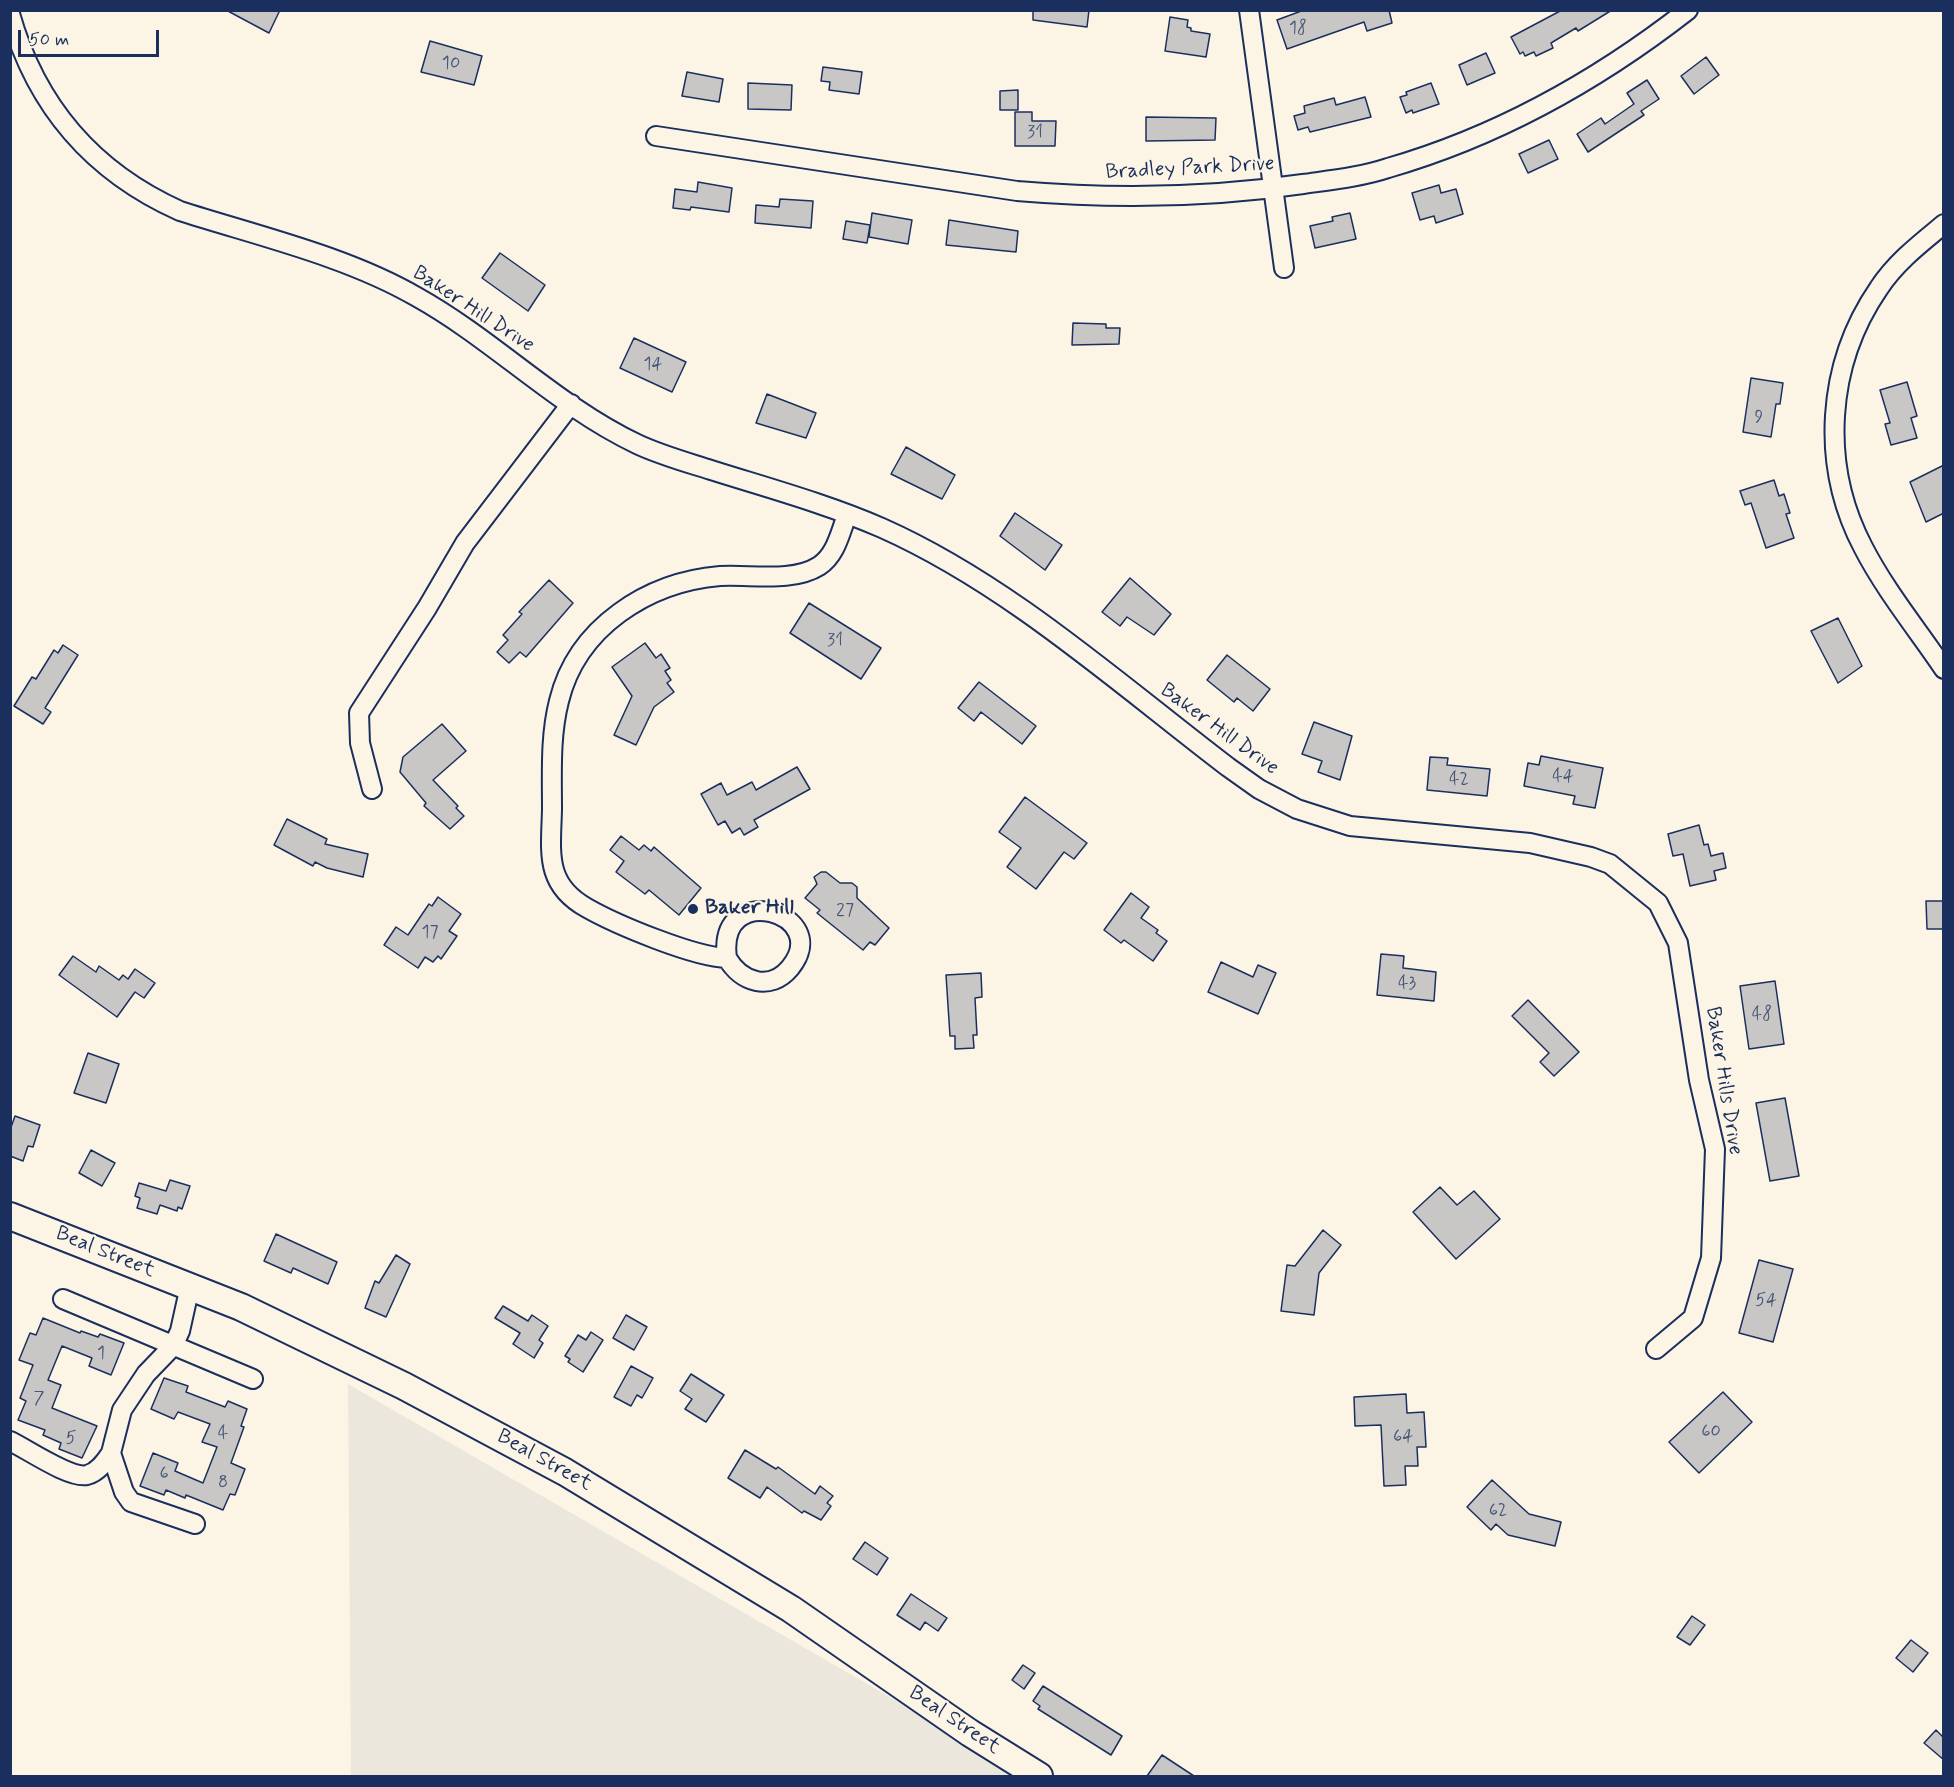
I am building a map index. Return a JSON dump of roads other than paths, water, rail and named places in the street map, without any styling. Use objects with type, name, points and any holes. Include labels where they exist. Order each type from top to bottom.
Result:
[{"type":"street","points":[[1249,10],[1284,268]]},
{"type":"street","name":"Bradley Park Drive","points":[[656,136],[1017,191],[1077,196],[1143,196],[1208,195],[1274,189],[1386,169],[1493,131],[1585,82],[1688,10]]},
{"type":"street","name":"Baker Hill Drive","points":[[10,14],[20,48],[32,75],[73,135],[122,178],[152,198],[180,211],[357,268],[389,282],[445,314],[617,434],[661,454],[847,515],[911,543],[1021,609],[1259,789],[1297,809],[1322,818],[1380,830],[1530,843],[1566,849],[1610,864]]},
{"type":"street","points":[[1944,224],[1905,256],[1882,283],[1857,326],[1843,362],[1834,401],[1833,440],[1839,481],[1849,514],[1864,548],[1944,669]]},
{"type":"street","points":[[372,789],[360,743],[359,713],[427,608],[465,543],[571,404]]},
{"type":"street","points":[[728,958],[699,954],[595,912],[565,894],[557,881],[551,860],[553,735],[559,701],[566,678],[582,649],[608,621],[629,606],[660,589],[687,580],[721,576],[784,575],[817,568],[826,561],[835,547],[847,515]]},
{"type":"street","name":"Baker Hills Drive","points":[[1610,864],[1658,903],[1678,943],[1699,1080],[1715,1149],[1711,1258],[1693,1318],[1656,1349]]},
{"type":"street","points":[[757,910],[774,910],[783,915],[792,924],[799,937],[798,958],[779,979],[762,983],[747,980],[734,970],[728,958],[727,935],[736,921],[757,910]]},
{"type":"street","name":"Beal Street","points":[[10,1216],[241,1307],[404,1386],[565,1472],[791,1609],[970,1733],[1039,1776]]},
{"type":"street","points":[[10,1441],[74,1475],[87,1475],[100,1467],[111,1453],[122,1410],[146,1374],[173,1346],[180,1331],[190,1286]]},
{"type":"street","points":[[63,1299],[253,1379]]},
{"type":"street","points":[[111,1453],[124,1492],[131,1502],[195,1524]]},
{"type":"place","name":"Baker Hill","points":[[693,909]]}]
